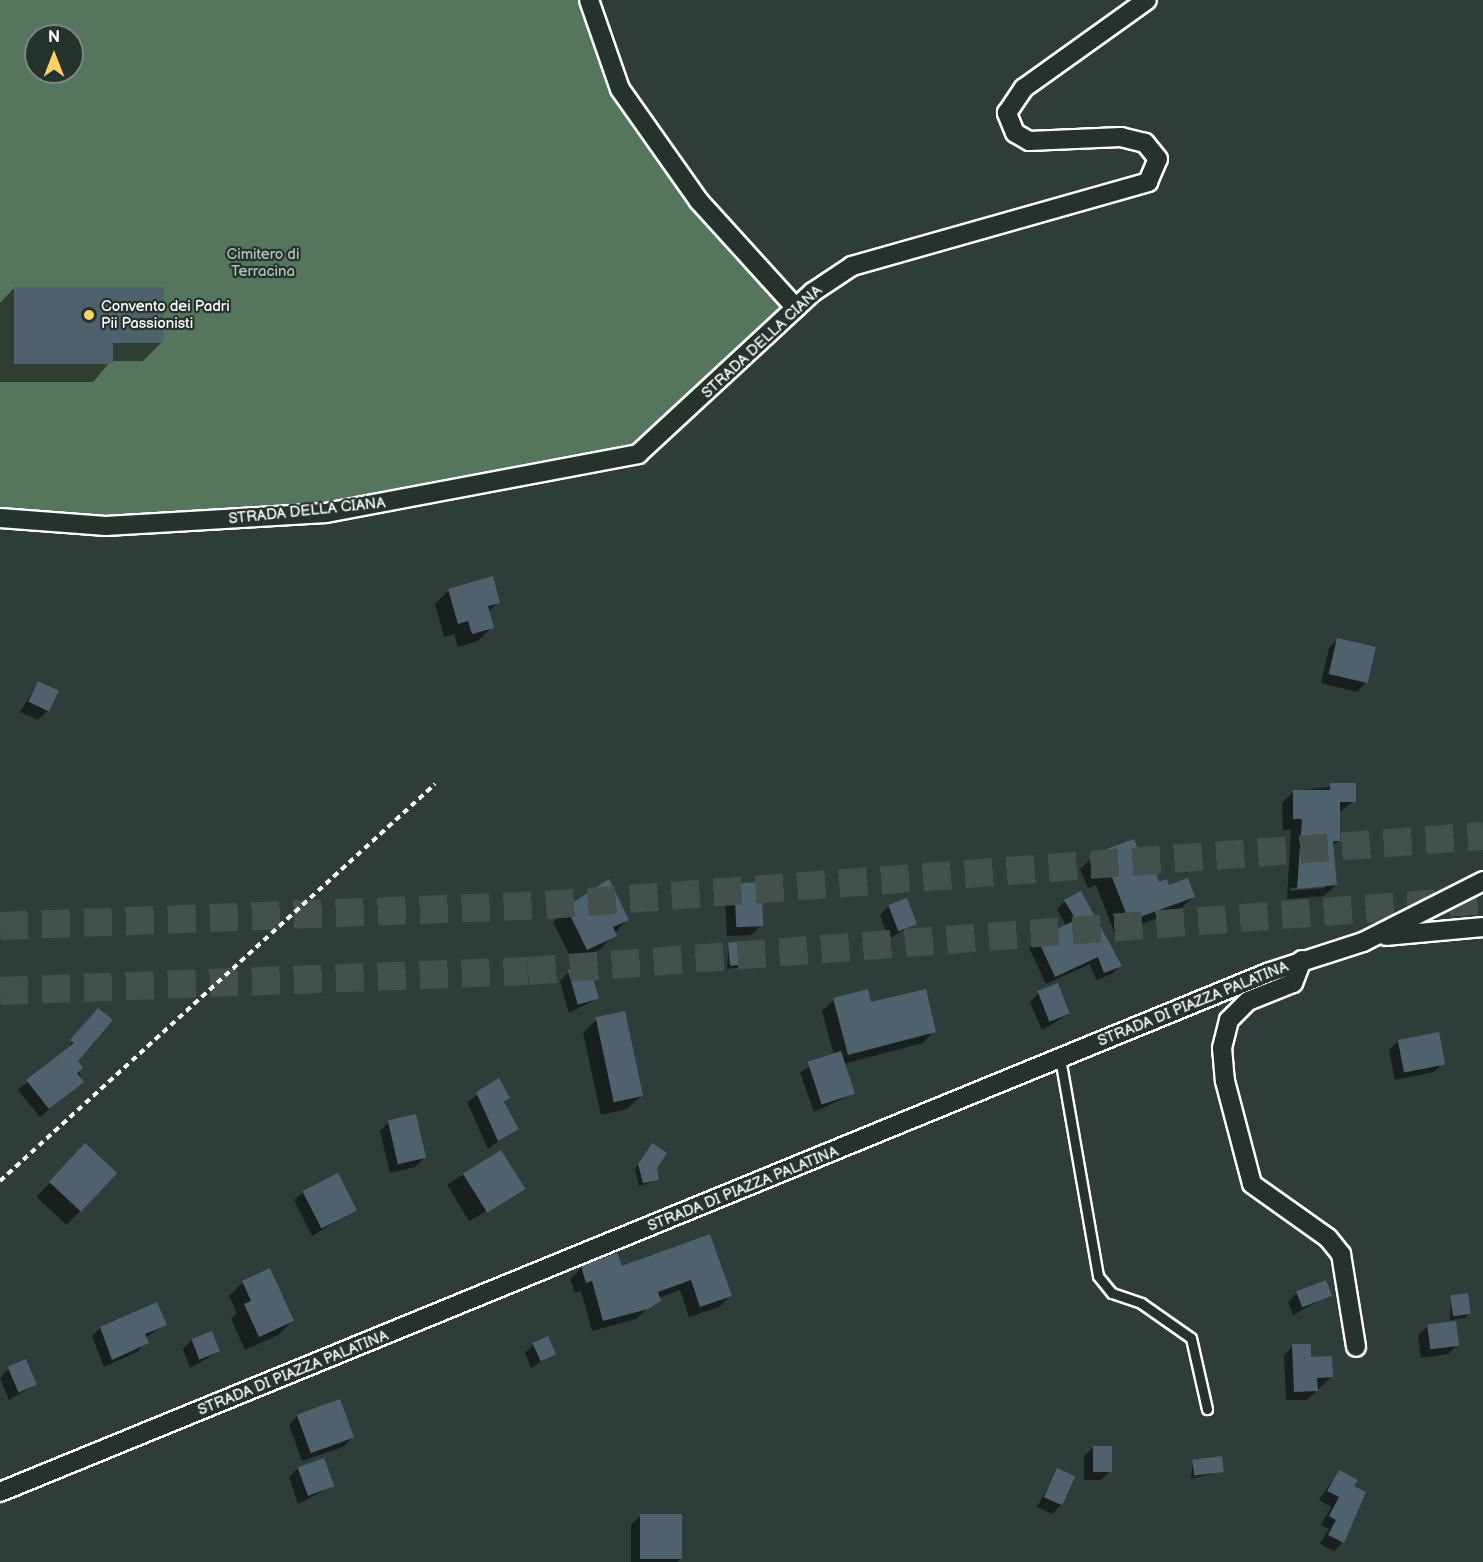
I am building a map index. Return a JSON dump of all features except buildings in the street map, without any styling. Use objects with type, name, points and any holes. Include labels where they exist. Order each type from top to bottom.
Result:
[{"type":"street","points":[[589,0],[620,89],[699,201],[796,308]]},
{"type":"street","name":"STRADA DELLA CIANA","points":[[0,518],[124,526],[327,513],[616,461],[659,440],[796,308],[831,278],[865,261],[1148,182],[1158,159],[1145,142],[1121,137],[1029,141],[1015,133],[1007,113],[1024,88],[1147,0]]},
{"type":"street","name":"STRADA DI PIAZZA PALATINA","points":[[0,1492],[1302,960],[1372,938],[1483,881]]},
{"type":"street","points":[[1372,938],[1455,925],[1483,927]]},
{"type":"street","points":[[1302,960],[1293,983],[1248,1001],[1229,1020],[1222,1048],[1225,1081],[1252,1184],[1328,1238],[1341,1254],[1356,1347]]},
{"type":"lane","points":[[1060,1058],[1098,1276],[1112,1293],[1142,1304],[1191,1338],[1207,1409]]},
{"type":"path","points":[[0,1181],[435,784]]},
{"type":"green space","name":"Cimitero di Terracina","points":[[0,0],[585,0],[610,93],[781,307],[639,452],[345,517],[155,535],[0,526]]},
{"type":"tunnel","points":[[0,926],[546,905],[1483,836]]},
{"type":"tunnel","points":[[0,991],[528,971],[1483,900]]},
{"type":"place","name":"Convento dei Padri Pii Passionisti","points":[[89,315]]}]
